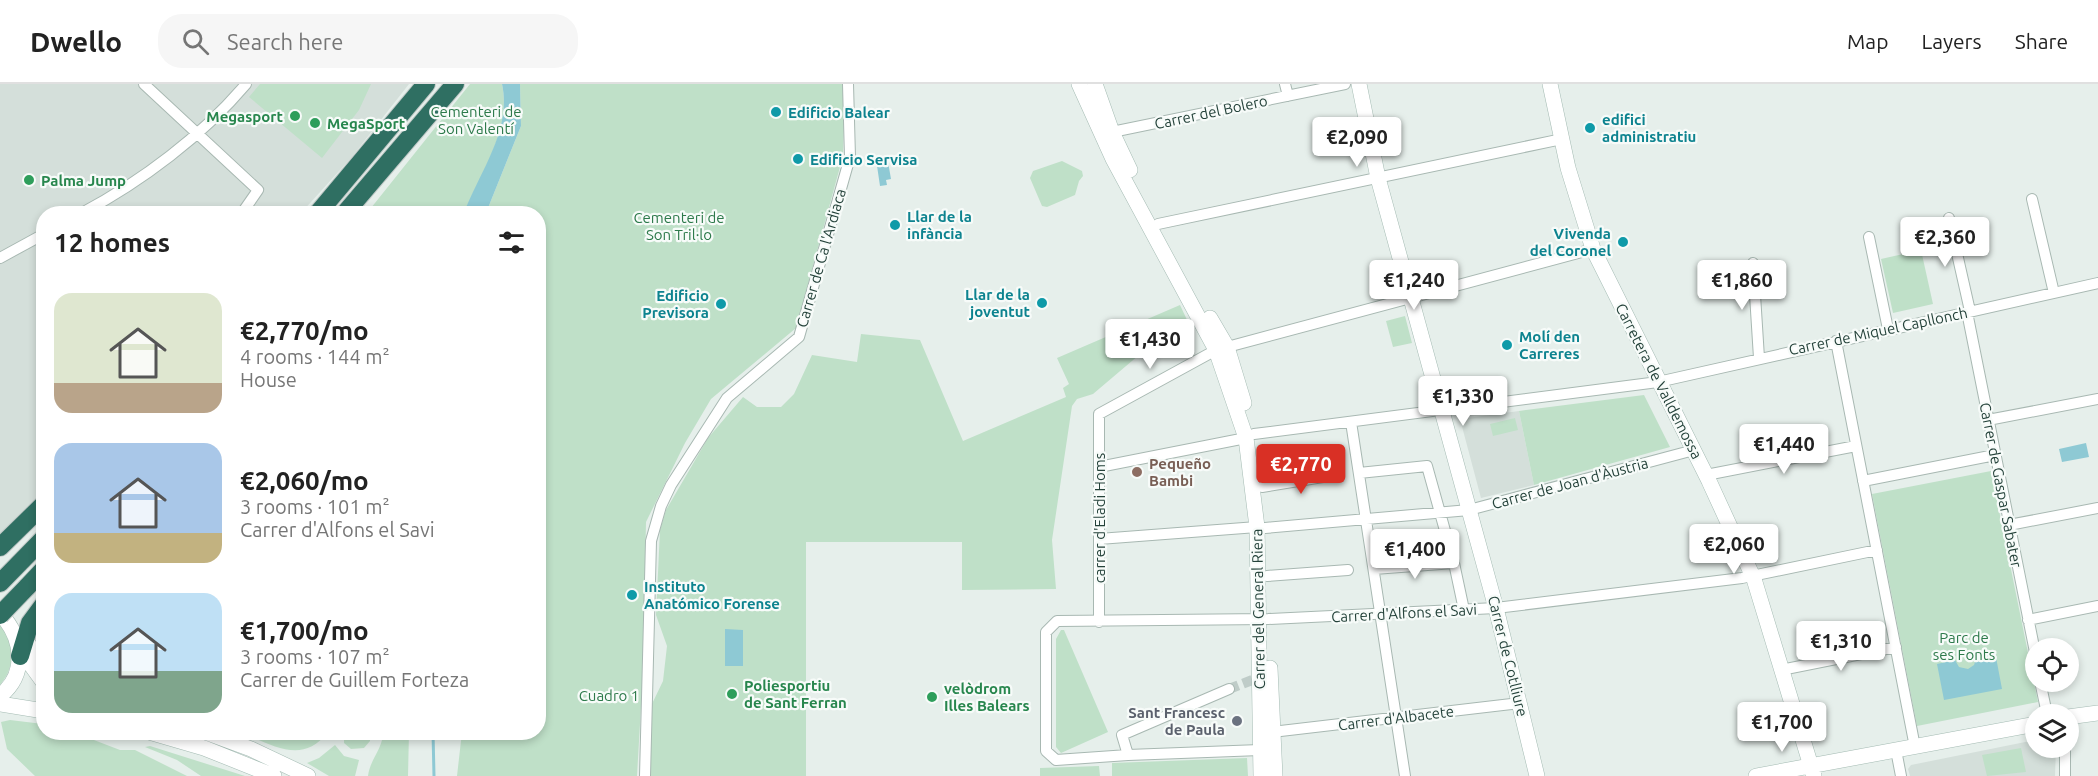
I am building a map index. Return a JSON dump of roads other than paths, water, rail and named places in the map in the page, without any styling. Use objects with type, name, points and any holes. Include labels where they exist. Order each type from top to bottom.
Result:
[{"type":"highway","points":[[324,206],[426,84]]},
{"type":"highway","points":[[351,206],[455,84]]},
{"type":"highway","points":[[1,546],[36,512]]},
{"type":"highway","points":[[6,577],[36,546]]},
{"type":"highway","points":[[0,614],[36,577]]},
{"type":"highway","points":[[20,658],[30,623],[36,615]]},
{"type":"main road","name":"Carrer del General Riera","points":[[1079,84],[1102,137],[1221,349]]},
{"type":"main road","name":"Carrer del General Riera","points":[[1095,84],[1112,132],[1221,349],[1250,436],[1262,487],[1264,619],[1275,776]]},
{"type":"main road","name":"Carrer de Cotlliure","points":[[1359,84],[1378,178],[1496,608],[1537,776]]},
{"type":"main road","name":"Carretera de Valldemossa","points":[[1550,84],[1562,140],[1593,249],[1694,450],[1753,576],[1813,771]]},
{"type":"main road","name":"Carrer del General Riera","points":[[1250,436],[1267,576],[1261,776]]},
{"type":"main road","points":[[0,614],[14,631],[28,680],[36,686]]},
{"type":"main road","points":[[36,627],[32,634],[29,656],[32,669],[36,674]]},
{"type":"main road","points":[[0,696],[16,677],[20,658]]},
{"type":"main road","points":[[0,704],[36,710]]},
{"type":"main road","points":[[2079,715],[2095,712]]},
{"type":"main road","points":[[1756,776],[1813,771],[1896,750],[2025,726]]},
{"type":"main road","points":[[176,740],[204,748],[274,776]]},
{"type":"main road","points":[[227,740],[308,776]]},
{"type":"street","points":[[144,84],[258,190],[247,206]]},
{"type":"street","points":[[95,206],[114,196],[197,133],[246,84]]},
{"type":"street","name":"Carrer de Ca l'Ardiaca","points":[[645,776],[654,526],[671,485],[727,398],[799,337],[850,157],[848,84]]},
{"type":"street","points":[[1285,84],[1288,96]]},
{"type":"street","name":"Carrer del Bolero","points":[[1112,132],[1345,84]]},
{"type":"street","points":[[1158,224],[1562,140]]},
{"type":"street","points":[[2032,199],[2054,293]]},
{"type":"street","name":"Carrer de Gaspar Sabater","points":[[1949,218],[2032,638]]},
{"type":"street","points":[[1869,237],[1888,329]]},
{"type":"street","points":[[0,243],[3,256],[36,238]]},
{"type":"street","points":[[1221,349],[1593,249]]},
{"type":"street","points":[[1753,263],[1759,358]]},
{"type":"street","name":"Carrer de Miquel Capllonch","points":[[1099,467],[1250,436],[1658,382],[2098,283]]},
{"type":"street","points":[[1836,341],[1915,747]]},
{"type":"street","name":"carrer d'Eladi Homs","points":[[1099,622],[1099,414],[1221,349]]},
{"type":"street","points":[[1988,420],[2098,399]]},
{"type":"street","points":[[1352,422],[1405,776]]},
{"type":"street","points":[[1706,475],[1856,446]]},
{"type":"street","name":"Carrer de Joan d'Àustria","points":[[1099,539],[1469,510],[1694,450]]},
{"type":"street","points":[[1863,481],[1995,455]]},
{"type":"street","points":[[1359,473],[1427,466],[1441,512],[1464,610]]},
{"type":"street","points":[[1262,487],[1335,475]]},
{"type":"street","points":[[2009,525],[2098,508]]},
{"type":"street","name":"Carrer d'Alfons el Savi","points":[[1260,750],[1056,760],[1046,751],[1046,632],[1057,621],[1264,619],[1496,608],[1753,576],[1877,550]]},
{"type":"street","points":[[1374,569],[1454,563]]},
{"type":"street","points":[[1267,576],[1348,570]]},
{"type":"street","points":[[2028,620],[2098,606]]},
{"type":"street","points":[[1781,670],[1896,647]]},
{"type":"street","points":[[1128,755],[1122,735],[1229,689]]},
{"type":"street","name":"Carrer d'Albacete","points":[[1272,732],[1520,703]]},
{"type":"street","points":[[1896,750],[1901,776]]},
{"type":"street","points":[[2065,758],[2065,776]]},
{"type":"water","points":[[502,84],[520,84],[521,126],[489,206],[467,206],[499,134],[504,101]]},
{"type":"water","points":[[887,156],[891,179],[886,180],[887,185],[880,186],[876,159]]},
{"type":"water","points":[[2086,443],[2089,457],[2062,462],[2059,449]]},
{"type":"water","points":[[725,629],[743,630],[743,666],[725,666]]},
{"type":"water","points":[[1995,652],[2002,689],[1944,700],[1937,664],[1955,660],[1959,667],[1968,669],[1974,665],[1977,656]]},
{"type":"waterway","points":[[433,740],[434,776]]},
{"type":"tunnel","points":[[1229,689],[1260,677]]},
{"type":"place","name":"Edificio Balear","points":[[776,112]]},
{"type":"place","name":"Megasport","points":[[295,116]]},
{"type":"place","name":"MegaSport","points":[[315,123]]},
{"type":"place","name":"edifici administratiu","points":[[1590,128]]},
{"type":"place","name":"Edificio Servisa","points":[[798,159]]},
{"type":"place","name":"Palma Jump","points":[[29,180]]},
{"type":"place","name":"Llar de la infància","points":[[895,225]]},
{"type":"place","name":"Vivenda del Coronel","points":[[1623,242]]},
{"type":"place","name":"Llar de la joventut","points":[[1042,303]]},
{"type":"place","name":"Edificio Previsora","points":[[721,304]]},
{"type":"place","name":"Molí den Carreres","points":[[1507,345]]},
{"type":"place","name":"Pequeño Bambi","points":[[1137,472]]},
{"type":"place","name":"Instituto Anatómico Forense","points":[[632,595]]},
{"type":"place","name":"Poliesportiu de Sant Ferran","points":[[732,694]]},
{"type":"place","name":"velòdrom Illes Balears","points":[[932,697]]},
{"type":"place","name":"Sant Francesc de Paula","points":[[1237,721]]},
{"type":"park label","name":"Cementeri de Son Valentí","points":[[476,120]]},
{"type":"park label","name":"Cementeri de Son Tril·lo","points":[[679,226]]},
{"type":"park label","name":"Parc de ses Fonts","points":[[1964,646]]},
{"type":"park label","name":"Cuadro 1","points":[[609,695]]}]
